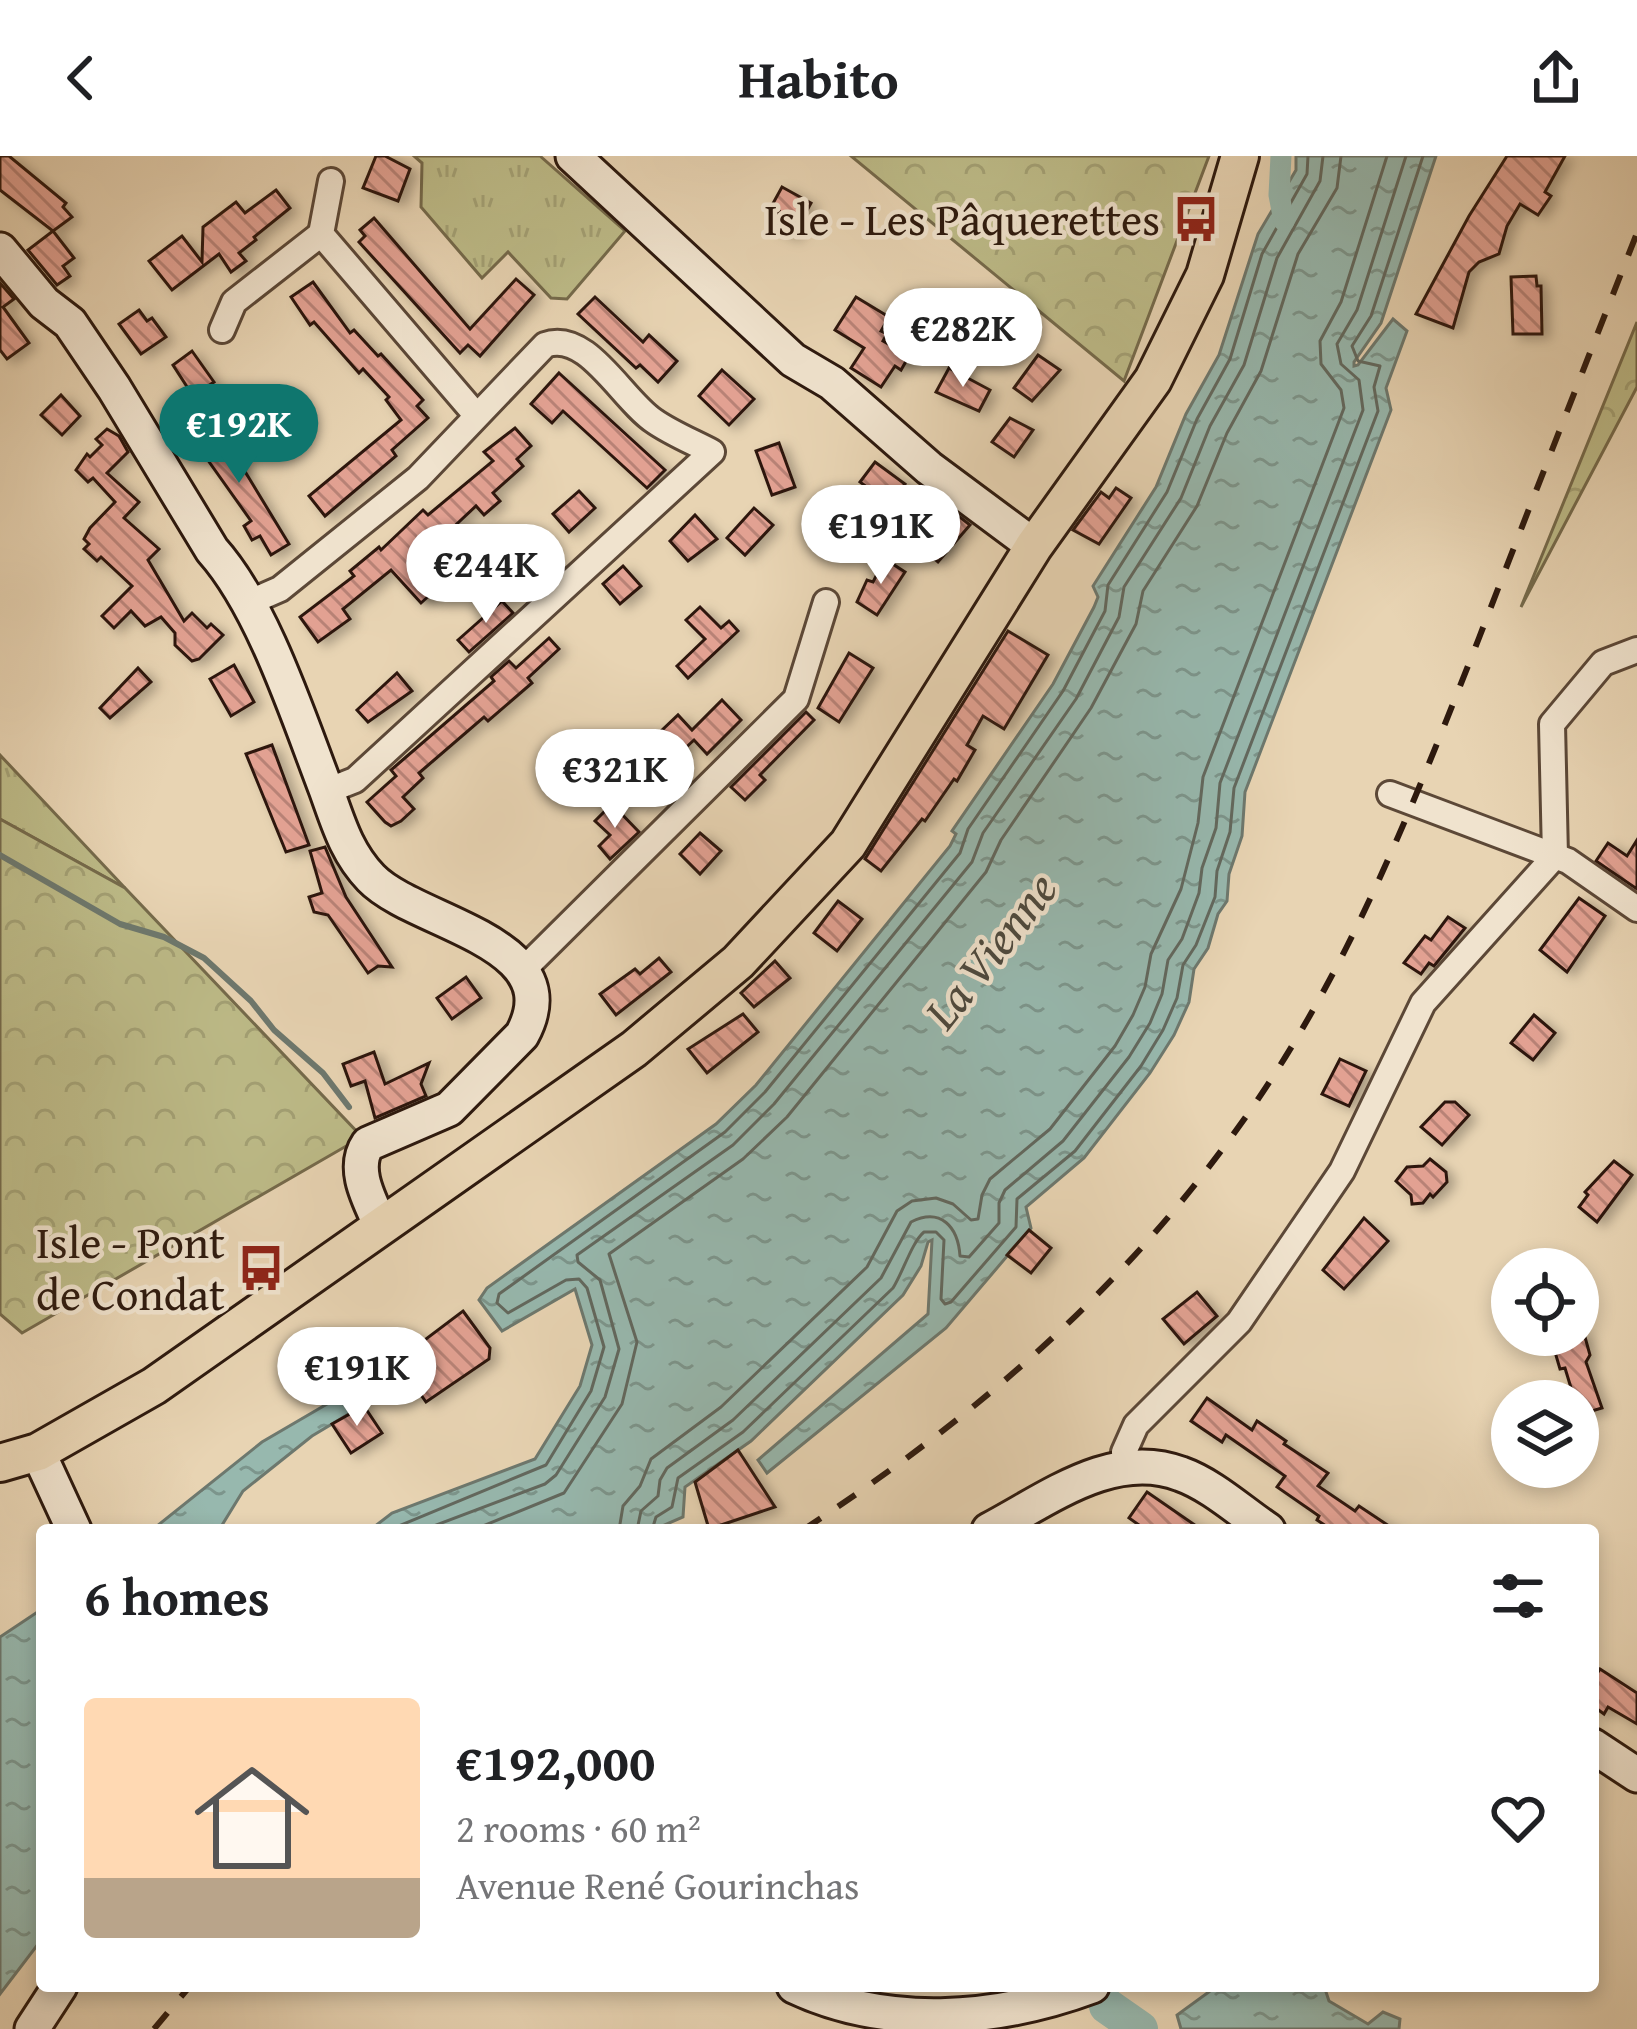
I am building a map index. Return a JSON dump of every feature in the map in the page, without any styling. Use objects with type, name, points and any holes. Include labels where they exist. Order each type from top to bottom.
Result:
[{"type":"main road","points":[[0,1463],[38,1452],[154,1386],[634,1049],[738,962],[820,878],[855,833],[1034,545],[1162,363],[1205,275],[1240,156]]},
{"type":"main road","points":[[0,1484],[20,1472],[38,1452]]},
{"type":"street","points":[[573,156],[793,360],[832,383],[929,468],[1034,545]]},
{"type":"street","points":[[222,330],[234,302],[321,234],[331,182]]},
{"type":"street","points":[[321,234],[476,415]]},
{"type":"street","points":[[0,250],[44,303],[70,323],[212,550],[232,572],[342,837],[374,882],[485,940],[523,970],[532,1001],[522,1035],[449,1109],[368,1144],[362,1152],[360,1168],[381,1226]]},
{"type":"street","points":[[248,603],[280,589],[418,478],[545,345],[556,341],[577,345],[652,420],[712,452],[356,780],[326,791]]},
{"type":"street","points":[[523,970],[796,699],[826,602]]},
{"type":"street","points":[[1125,1465],[1124,1452],[1136,1425],[1239,1322],[1342,1171],[1423,1003],[1556,856],[1552,724],[1603,663],[1637,650]]},
{"type":"street","points":[[1390,794],[1556,856],[1637,909]]},
{"type":"street","points":[[38,1452],[71,1524]]},
{"type":"street","points":[[1001,1524],[1125,1465],[1155,1466],[1186,1475],[1259,1524]]},
{"type":"street","points":[[1599,1750],[1637,1775]]},
{"type":"street","points":[[32,2029],[56,1992]]},
{"type":"street","points":[[802,1992],[846,2018],[967,2026],[1075,1992]]},
{"type":"green space","points":[[414,156],[540,156],[625,231],[567,299],[551,298],[508,252],[482,278],[421,207],[422,163]]},
{"type":"green space","points":[[851,156],[1209,156],[1124,381]]},
{"type":"green space","points":[[1637,322],[1637,387],[1521,607]]},
{"type":"green space","points":[[0,755],[125,888],[0,819]]},
{"type":"green space","points":[[0,819],[125,888],[362,1137],[22,1333],[0,1314]]},
{"type":"water","name":"La Vienne","points":[[1296,156],[1436,156],[1381,323],[1354,362],[1358,365],[1393,319],[1407,331],[1386,388],[1391,410],[1245,792],[1242,836],[1229,874],[1227,901],[1194,969],[1189,1002],[1150,1073],[1084,1158],[1026,1207],[1031,1228],[946,1328],[767,1473],[758,1460],[928,1314],[932,1240],[903,1295],[751,1441],[685,1487],[683,1517],[667,1524],[378,1524],[392,1513],[535,1459],[580,1386],[592,1345],[575,1289],[502,1331],[479,1300],[487,1288],[716,1124],[756,1085],[950,846],[956,834],[952,831],[1053,684],[1094,607],[1098,597],[1093,586],[1156,487],[1186,414],[1219,355],[1258,234],[1296,170]]},
{"type":"water","points":[[399,1362],[409,1378],[312,1436],[243,1491],[223,1524],[160,1524],[262,1442]]},
{"type":"water","points":[[36,1613],[36,1947],[0,1994],[0,1637]]},
{"type":"water","points":[[1209,1992],[1326,1992],[1329,2001],[1368,2024],[1383,2012],[1400,2019],[1399,2029],[1181,2029],[1177,2015]]},
{"type":"building","points":[[0,156],[9,156],[66,203],[63,207],[72,217],[53,231],[0,190]]},
{"type":"building","points":[[376,156],[410,169],[398,201],[363,188]]},
{"type":"building","points":[[1507,156],[1565,156],[1545,192],[1551,196],[1538,215],[1520,204],[1499,254],[1469,272],[1453,328],[1416,314],[1469,216]]},
{"type":"building","points":[[782,187],[811,203],[793,236],[771,225],[779,211],[771,207]]},
{"type":"building","points":[[276,190],[290,208],[239,253],[246,261],[231,272],[219,254],[172,290],[149,261],[182,236],[202,262],[203,227],[236,202],[245,213]]},
{"type":"building","points":[[374,218],[470,329],[516,279],[534,295],[480,356],[468,345],[460,353],[359,242],[365,236],[360,230]]},
{"type":"building","points":[[53,231],[74,258],[63,266],[70,276],[57,285],[28,250]]},
{"type":"building","points":[[1536,276],[1541,286],[1542,334],[1513,334],[1511,277]]},
{"type":"building","points":[[313,282],[350,333],[354,330],[381,354],[423,400],[417,406],[428,418],[392,450],[396,456],[325,516],[309,496],[401,420],[386,400],[389,397],[363,369],[359,373],[314,322],[310,325],[291,297]]},
{"type":"building","points":[[0,283],[14,299],[3,307],[29,343],[7,359],[0,350]]},
{"type":"building","points":[[595,297],[643,342],[649,335],[677,361],[658,382],[578,314]]},
{"type":"building","points":[[856,297],[889,317],[881,331],[887,334],[883,341],[909,356],[901,370],[895,366],[881,387],[851,368],[864,348],[835,330]]},
{"type":"building","points":[[139,310],[166,337],[141,354],[119,324]]},
{"type":"building","points":[[192,351],[214,382],[193,396],[173,365]]},
{"type":"building","points":[[1038,355],[1060,370],[1032,401],[1014,388]]},
{"type":"building","points":[[949,368],[990,390],[979,411],[936,392]]},
{"type":"building","points":[[722,370],[754,399],[729,425],[699,396]]},
{"type":"building","points":[[559,373],[665,470],[647,488],[563,411],[552,423],[531,404]]},
{"type":"building","points":[[61,395],[80,416],[62,435],[41,415]]},
{"type":"building","points":[[207,411],[233,464],[238,460],[289,544],[271,555],[260,536],[252,540],[244,526],[251,521],[195,442],[200,439],[189,421]]},
{"type":"building","points":[[1010,418],[1033,430],[1014,457],[992,442]]},
{"type":"building","points":[[515,428],[531,446],[517,459],[523,466],[493,493],[500,501],[484,515],[476,506],[410,568],[432,593],[421,603],[391,570],[343,609],[350,619],[318,642],[300,617],[354,576],[350,571],[379,547],[381,550],[423,510],[428,515],[493,461],[484,452]]},
{"type":"building","points":[[107,429],[119,436],[128,452],[107,473],[139,502],[124,518],[159,549],[148,560],[184,621],[192,613],[223,635],[199,659],[192,661],[175,645],[175,633],[161,617],[145,626],[131,611],[114,628],[102,616],[132,586],[101,557],[97,561],[84,549],[90,528],[115,502],[93,478],[88,482],[76,470],[87,454],[90,457],[102,445],[96,439]]},
{"type":"building","points":[[779,443],[795,487],[772,495],[756,451]]},
{"type":"building","points":[[875,462],[905,484],[890,504],[860,482]]},
{"type":"building","points":[[1116,488],[1131,498],[1099,544],[1073,530],[1101,492],[1109,498]]},
{"type":"building","points":[[579,491],[595,508],[569,532],[553,514]]},
{"type":"building","points":[[947,507],[970,525],[938,562],[917,544]]},
{"type":"building","points":[[754,508],[773,525],[745,555],[727,538]]},
{"type":"building","points":[[695,515],[717,539],[688,561],[670,541]]},
{"type":"building","points":[[529,540],[541,554],[503,588],[489,572]]},
{"type":"building","points":[[885,559],[905,572],[877,615],[857,602],[867,580],[873,582]]},
{"type":"building","points":[[623,566],[641,586],[620,604],[603,584]]},
{"type":"building","points":[[502,601],[513,613],[469,652],[458,640]]},
{"type":"building","points":[[700,607],[721,628],[729,621],[738,631],[688,678],[677,666],[705,639],[686,620]]},
{"type":"building","points":[[1008,631],[1048,655],[1004,729],[983,716],[967,745],[975,750],[957,781],[881,871],[865,859]]},
{"type":"building","points":[[549,638],[559,649],[528,678],[532,683],[419,773],[423,778],[403,797],[414,809],[391,826],[385,822],[367,802],[396,776],[391,770],[494,681],[491,677],[509,661],[516,668]]},
{"type":"building","points":[[849,653],[873,668],[839,722],[818,708]]},
{"type":"building","points":[[234,665],[254,702],[231,716],[210,679]]},
{"type":"building","points":[[138,668],[151,682],[110,718],[100,708]]},
{"type":"building","points":[[397,673],[412,691],[368,722],[357,710]]},
{"type":"building","points":[[722,700],[741,720],[707,754],[694,740],[680,753],[660,732],[678,715],[692,730]]},
{"type":"building","points":[[806,712],[814,720],[760,775],[765,780],[745,800],[731,787]]},
{"type":"building","points":[[272,745],[309,845],[286,852],[246,754]]},
{"type":"building","points":[[627,759],[645,778],[622,799],[604,780]]},
{"type":"building","points":[[612,804],[639,832],[610,859],[599,846],[610,835],[595,821]]},
{"type":"building","points":[[700,833],[721,851],[700,874],[680,854]]},
{"type":"building","points":[[1637,840],[1637,889],[1596,861],[1608,843],[1627,856]]},
{"type":"building","points":[[325,847],[346,897],[392,967],[378,966],[368,973],[328,915],[314,912],[309,897],[322,893],[310,851]]},
{"type":"building","points":[[1579,898],[1605,916],[1567,972],[1540,950]]},
{"type":"building","points":[[838,901],[862,919],[837,951],[814,933]]},
{"type":"building","points":[[1448,917],[1465,928],[1434,966],[1429,963],[1421,974],[1404,963],[1425,936],[1431,940]]},
{"type":"building","points":[[659,958],[671,972],[616,1015],[600,994],[635,969],[640,974]]},
{"type":"building","points":[[775,961],[790,978],[754,1007],[741,993]]},
{"type":"building","points":[[466,977],[481,998],[452,1019],[437,998]]},
{"type":"building","points":[[743,1014],[758,1032],[707,1073],[688,1049]]},
{"type":"building","points":[[1534,1015],[1555,1033],[1533,1060],[1511,1043]]},
{"type":"building","points":[[374,1052],[385,1084],[429,1063],[421,1084],[426,1096],[375,1118],[365,1081],[351,1086],[343,1064]]},
{"type":"building","points":[[1340,1059],[1366,1071],[1349,1106],[1322,1094]]},
{"type":"building","points":[[1445,1102],[1455,1102],[1469,1115],[1442,1145],[1421,1127]]},
{"type":"building","points":[[1430,1159],[1446,1172],[1447,1182],[1433,1197],[1430,1194],[1423,1203],[1412,1204],[1411,1195],[1396,1181],[1407,1167],[1423,1166]]},
{"type":"building","points":[[1614,1161],[1632,1175],[1597,1222],[1579,1207],[1588,1195],[1585,1192]]},
{"type":"building","points":[[1364,1218],[1388,1241],[1344,1289],[1323,1270]]},
{"type":"building","points":[[1029,1230],[1051,1248],[1031,1273],[1007,1255]]},
{"type":"building","points":[[1197,1292],[1217,1316],[1184,1344],[1163,1319]]},
{"type":"building","points":[[463,1311],[490,1348],[489,1359],[426,1402],[409,1378],[423,1369],[410,1351]]},
{"type":"building","points":[[1556,1356],[1589,1356],[1586,1362],[1592,1380],[1569,1380],[1565,1368],[1560,1369]]},
{"type":"building","points":[[1207,1398],[1252,1430],[1257,1421],[1328,1473],[1318,1486],[1355,1511],[1359,1506],[1386,1524],[1323,1524],[1319,1516],[1277,1487],[1285,1476],[1226,1435],[1222,1442],[1191,1421]]},
{"type":"building","points":[[364,1406],[382,1433],[351,1453],[332,1424]]},
{"type":"building","points":[[738,1450],[775,1507],[724,1524],[708,1524],[695,1482]]},
{"type":"building","points":[[1147,1492],[1193,1524],[1138,1524],[1129,1518]]},
{"type":"building","points":[[1599,1671],[1637,1693],[1637,1724],[1608,1707],[1604,1714],[1599,1710]]},
{"type":"waterway","points":[[1281,156],[1279,195],[1284,221]]},
{"type":"waterway","points":[[0,855],[120,924],[164,937],[204,958],[323,1073],[349,1107]]},
{"type":"waterway","points":[[1107,2006],[1140,2029]]},
{"type":"railway","points":[[812,1524],[988,1395],[1098,1294],[1198,1181],[1282,1062],[1347,946],[1403,825],[1637,233]]},
{"type":"railway","points":[[154,2029],[185,1992]]},
{"type":"place","name":"Isle - Les Pâquerettes","points":[[1196,219]]},
{"type":"place","name":"Isle - Pont de Condat","points":[[261,1268]]}]
